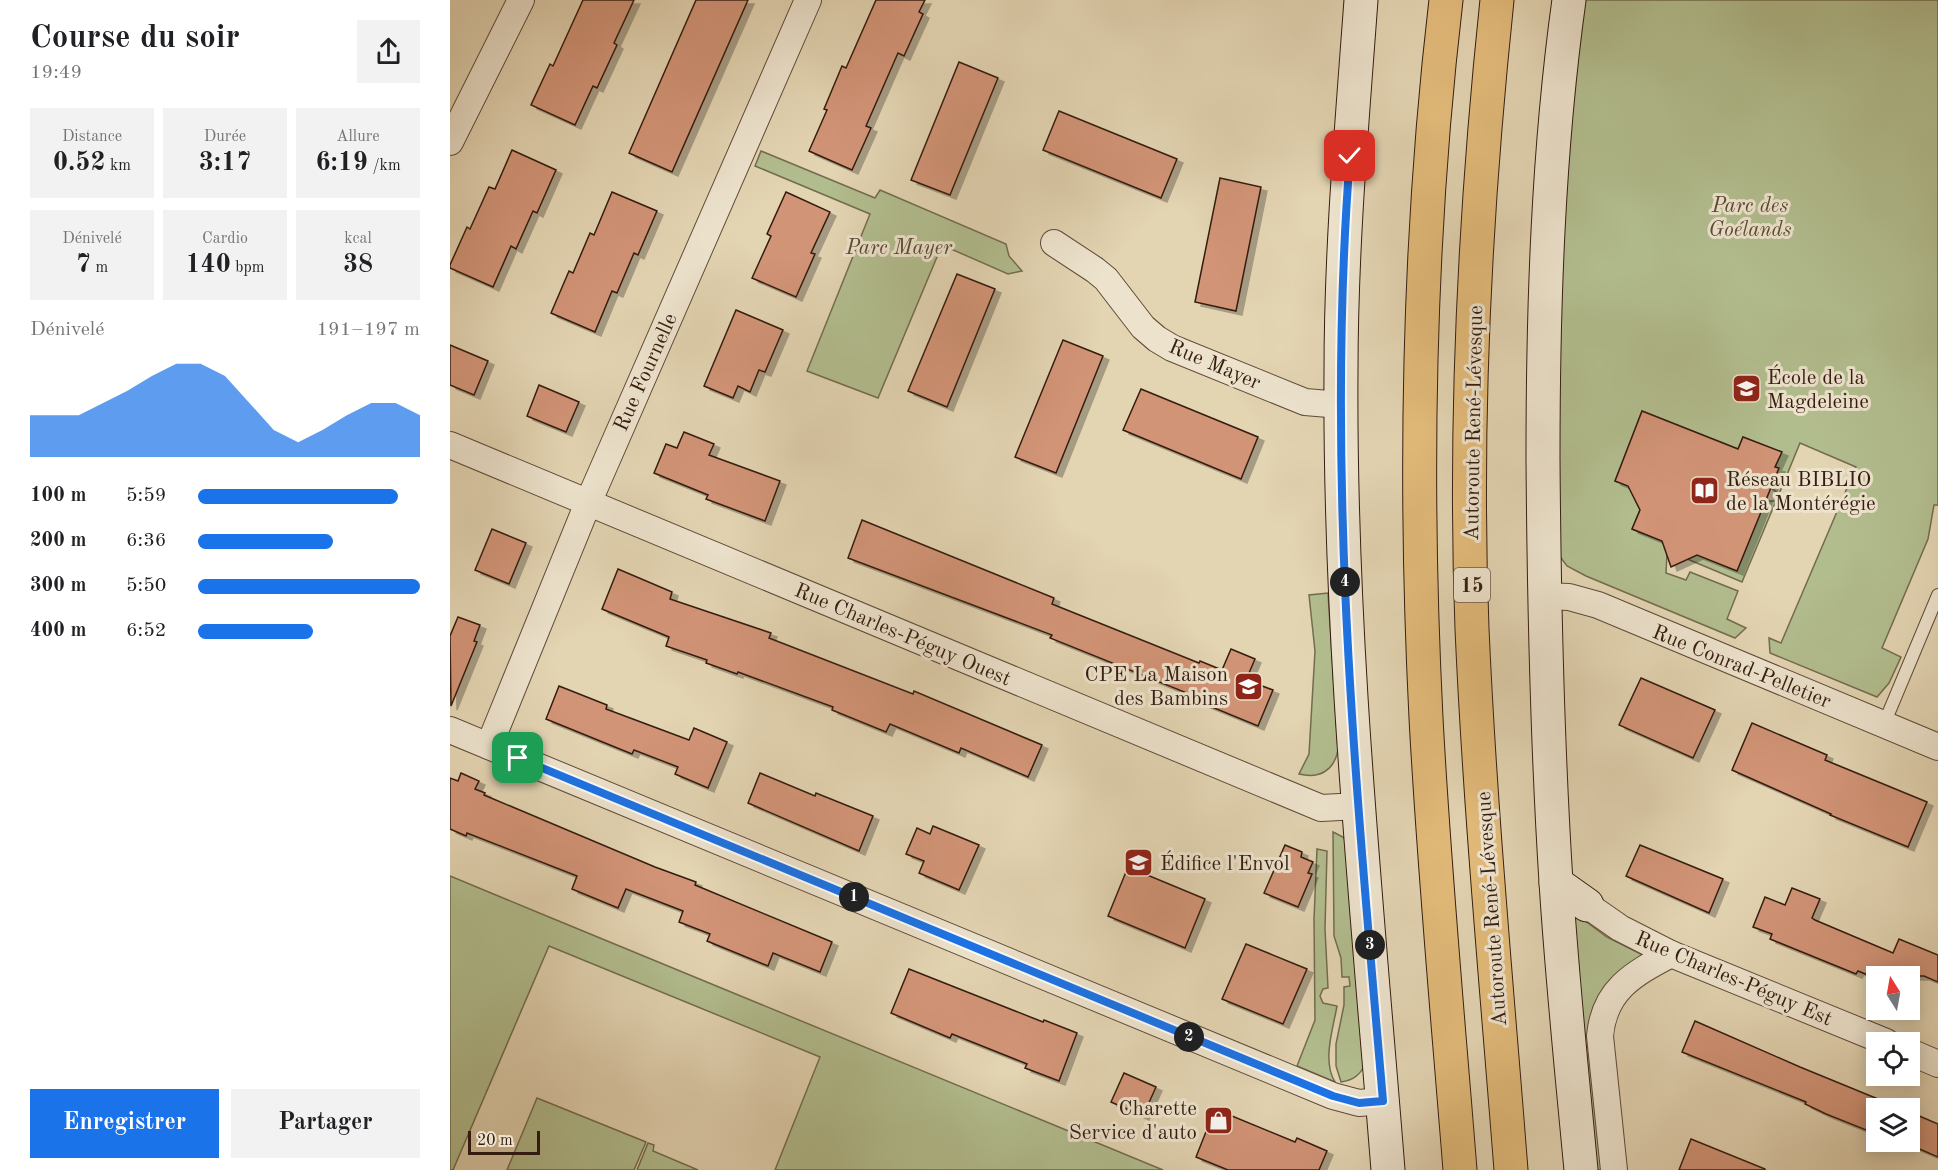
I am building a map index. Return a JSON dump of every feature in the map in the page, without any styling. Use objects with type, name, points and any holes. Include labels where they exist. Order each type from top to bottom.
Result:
[{"type":"highway","points":[[1446,0],[1427,229],[1422,344],[1420,507],[1426,720],[1460,1170]]},
{"type":"highway","name":"Autoroute René-Lévesque","points":[[1497,0],[1476,242],[1471,386],[1472,627],[1478,741],[1511,1170]]},
{"type":"street","points":[[450,142],[521,0]]},
{"type":"street","name":"Rue Fournelle","points":[[489,746],[588,503],[808,0]]},
{"type":"street","points":[[1361,0],[1349,159],[1341,354],[1345,582],[1359,806],[1388,1170]]},
{"type":"street","points":[[1569,0],[1555,145],[1546,284],[1543,368],[1544,596],[1556,883],[1581,1170]]},
{"type":"street","name":"Rue Mayer","points":[[1054,243],[1106,279],[1143,327],[1172,348],[1305,402],[1341,405]]},
{"type":"street","name":"Rue Charles-Péguy Ouest","points":[[450,445],[1321,808],[1359,806]]},
{"type":"street","name":"Rue Conrad-Pelletier","points":[[1544,596],[1569,597],[1598,605],[1938,747]]},
{"type":"street","points":[[450,730],[1333,1096],[1359,1103],[1383,1101]]},
{"type":"street","points":[[1556,883],[1587,905]]},
{"type":"street","name":"Rue Charles-Péguy Est","points":[[1587,905],[1628,932],[1671,954],[1866,1034]]},
{"type":"street","points":[[1614,1170],[1600,1036],[1601,1024],[1609,1004],[1621,986],[1648,966],[1671,954]]},
{"type":"street","points":[[1920,1056],[1938,1064]]},
{"type":"lane","points":[[1884,724],[1938,595]]},
{"type":"green space","name":"Parc des Goélands","points":[[1585,0],[1938,0],[1938,505],[1934,505],[1928,539],[1882,648],[1901,657],[1889,683],[1877,697],[1770,653],[1769,638],[1781,643],[1856,467],[1800,443],[1779,494],[1771,488],[1781,452],[1743,437],[1738,449],[1642,411],[1615,481],[1636,488],[1642,505],[1632,529],[1671,544],[1667,554],[1666,573],[1686,580],[1690,572],[1738,591],[1727,619],[1746,628],[1735,638],[1586,576],[1567,566],[1558,554],[1556,335],[1563,181]]},
{"type":"green space","name":"Parc Mayer","points":[[761,151],[875,198],[880,190],[1006,244],[1009,256],[1022,271],[1008,274],[942,245],[878,398],[807,371],[870,214],[755,166]]},
{"type":"green space","points":[[1766,501],[1776,501],[1742,582],[1685,558]]},
{"type":"green space","points":[[1328,593],[1338,750],[1333,763],[1324,772],[1306,775],[1299,774],[1309,754],[1315,651],[1309,595]]},
{"type":"green space","points":[[1333,832],[1343,837],[1348,845],[1365,1065],[1355,1077],[1341,1082],[1336,1066],[1336,1044],[1344,1005],[1344,987],[1350,986],[1349,977],[1342,977],[1341,958],[1334,936]]},
{"type":"green space","points":[[1317,849],[1327,851],[1325,929],[1328,988],[1323,989],[1320,996],[1323,1003],[1337,1006],[1329,1055],[1331,1074],[1335,1082],[1297,1066],[1315,1020],[1314,919]]},
{"type":"green space","points":[[450,876],[1163,1170],[775,1170],[820,1057],[549,946],[453,1170],[450,1170]]},
{"type":"green space","points":[[1569,909],[1607,937],[1647,957],[1632,962],[1605,987],[1602,1170],[1592,1170]]},
{"type":"green space","points":[[537,1098],[646,1142],[634,1170],[507,1170]]},
{"type":"green space","points":[[648,1143],[654,1145],[653,1151],[698,1170],[637,1170]]},
{"type":"building","points":[[583,0],[634,0],[597,88],[593,86],[575,125],[531,105],[550,64],[553,66]]},
{"type":"building","points":[[696,0],[748,0],[672,172],[629,153]]},
{"type":"building","points":[[876,0],[925,0],[919,12],[923,14],[904,56],[898,53],[866,126],[871,128],[852,170],[809,151],[827,110],[824,109],[842,66],[846,68]]},
{"type":"building","points":[[959,62],[998,78],[950,195],[911,180]]},
{"type":"building","points":[[1059,111],[1177,159],[1161,198],[1043,150]]},
{"type":"building","points":[[512,150],[556,170],[537,213],[533,211],[516,249],[511,246],[493,287],[450,268],[450,265],[489,187],[495,189]]},
{"type":"building","points":[[1220,178],[1261,187],[1236,311],[1195,302]]},
{"type":"building","points":[[612,192],[657,211],[638,255],[634,253],[617,293],[612,291],[595,332],[551,313],[569,271],[573,273],[590,233],[594,235]]},
{"type":"building","points":[[786,192],[830,212],[811,253],[815,254],[796,297],[752,278],[771,236],[767,234]]},
{"type":"building","points":[[957,274],[995,289],[947,407],[908,391]]},
{"type":"building","points":[[736,310],[783,330],[765,372],[759,370],[750,392],[738,386],[733,398],[704,386]]},
{"type":"building","points":[[1063,340],[1103,356],[1056,473],[1015,457]]},
{"type":"building","points":[[450,345],[488,361],[474,395],[450,385]]},
{"type":"building","points":[[539,385],[579,402],[566,432],[527,416]]},
{"type":"building","points":[[1141,389],[1258,437],[1241,479],[1123,430]]},
{"type":"building","name":"Réseau BIBLIO de la Montérégie","points":[[1642,411],[1738,449],[1743,437],[1782,452],[1775,467],[1779,468],[1737,571],[1697,555],[1671,567],[1662,541],[1632,529],[1640,510],[1628,486],[1615,481]]},
{"type":"building","points":[[684,432],[714,444],[709,455],[780,481],[765,521],[706,499],[708,495],[654,473],[666,444],[677,448]]},
{"type":"building","points":[[862,520],[1054,598],[1052,604],[1199,663],[1200,661],[1222,670],[1231,649],[1255,659],[1246,680],[1273,690],[1258,726],[1185,696],[1187,693],[1050,638],[1052,635],[848,558]]},
{"type":"building","points":[[492,529],[526,543],[509,584],[475,570]]},
{"type":"building","points":[[618,569],[672,592],[670,599],[771,633],[769,638],[913,694],[914,691],[1042,745],[1028,777],[961,748],[959,753],[890,724],[886,732],[832,710],[833,707],[738,672],[737,674],[706,663],[707,660],[666,646],[669,637],[602,609]]},
{"type":"building","points":[[458,617],[480,625],[474,641],[477,642],[451,706],[450,636]]},
{"type":"building","points":[[1641,678],[1715,710],[1693,758],[1619,725]]},
{"type":"building","points":[[559,686],[607,705],[606,709],[689,740],[694,728],[727,742],[708,788],[675,774],[678,767],[634,750],[632,754],[546,719]]},
{"type":"building","points":[[1752,723],[1827,755],[1825,760],[1927,802],[1908,847],[1830,815],[1732,770]]},
{"type":"building","points":[[461,773],[479,781],[475,789],[485,793],[484,795],[696,882],[695,885],[832,942],[820,972],[773,953],[768,966],[707,941],[710,934],[679,922],[683,911],[626,889],[618,908],[572,889],[577,876],[467,833],[466,836],[450,829],[450,778],[458,781]]},
{"type":"building","points":[[760,773],[815,796],[816,793],[873,816],[859,851],[748,803]]},
{"type":"building","points":[[933,826],[979,845],[959,890],[919,873],[924,861],[906,854],[917,828],[930,834]]},
{"type":"building","points":[[1285,845],[1302,852],[1301,857],[1313,862],[1308,873],[1312,874],[1298,907],[1264,893]]},
{"type":"building","points":[[1640,845],[1723,879],[1709,913],[1626,876]]},
{"type":"building","points":[[1128,867],[1205,899],[1185,948],[1108,916]]},
{"type":"building","points":[[1792,888],[1820,899],[1812,918],[1815,920],[1893,953],[1899,939],[1938,955],[1938,982],[1920,976],[1920,966],[1866,966],[1866,974],[1858,971],[1856,974],[1770,939],[1772,934],[1753,927],[1765,897],[1785,905]]},
{"type":"building","points":[[1246,944],[1307,969],[1283,1024],[1222,999]]},
{"type":"building","points":[[909,969],[1043,1022],[1044,1020],[1077,1033],[1059,1081],[1025,1068],[1027,1064],[952,1034],[950,1038],[891,1013]]},
{"type":"building","points":[[1695,1021],[1876,1098],[1866,1098],[1866,1130],[1826,1114],[1805,1104],[1806,1102],[1682,1052]]},
{"type":"building","points":[[1124,1073],[1156,1087],[1143,1116],[1111,1102]]},
{"type":"building","points":[[1215,1109],[1295,1142],[1297,1138],[1327,1151],[1319,1170],[1228,1170],[1196,1157]]},
{"type":"building","points":[[1920,1116],[1938,1124],[1938,1157],[1920,1149]]},
{"type":"building","points":[[1691,1139],[1765,1169],[1765,1170],[1679,1170]]},
{"type":"place","name":"École de la Magdeleine","points":[[1746,389]]},
{"type":"place","name":"Réseau BIBLIO de la Montérégie","points":[[1705,491]]},
{"type":"place","name":"CPE La Maison des Bambins","points":[[1249,686]]},
{"type":"place","name":"Édifice l'Envol","points":[[1139,863]]},
{"type":"place","name":"Charette Service d'auto","points":[[1218,1120]]},
{"type":"route","points":[[518,758],[1333,1096],[1359,1103],[1383,1101],[1356,771],[1343,535],[1341,372],[1350,156]]}]
